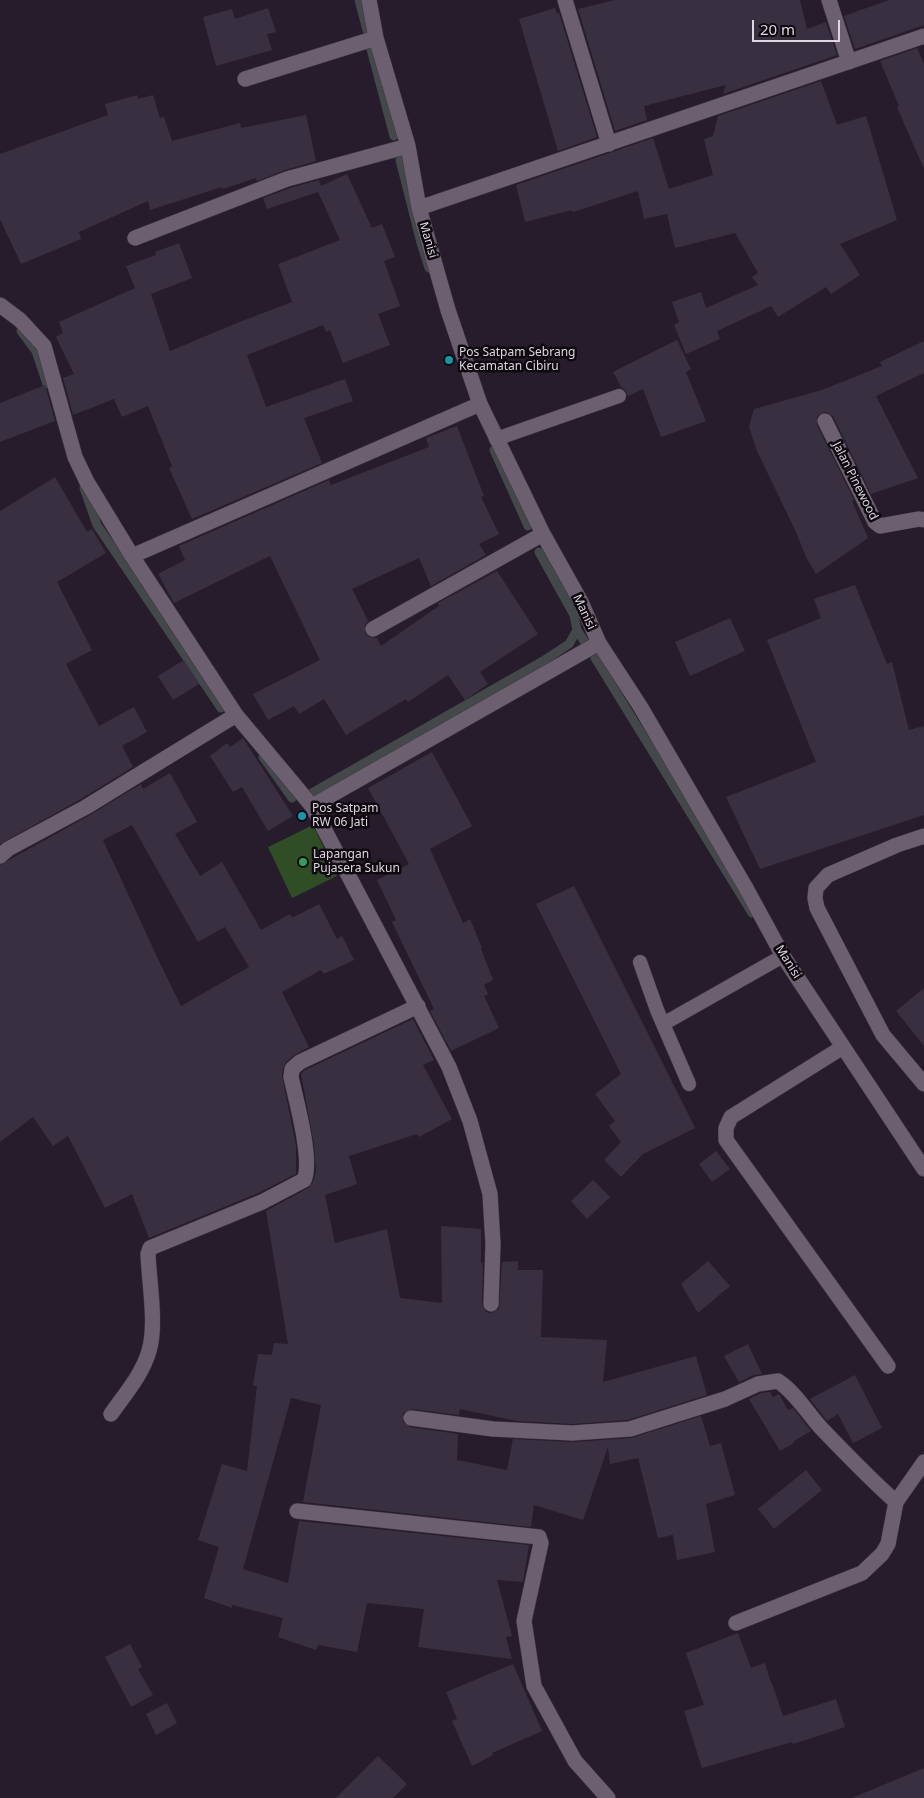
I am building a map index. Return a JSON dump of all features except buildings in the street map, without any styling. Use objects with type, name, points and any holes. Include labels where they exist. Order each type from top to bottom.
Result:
[{"type":"street","name":"Manisi","points":[[369,0],[376,38],[408,146],[419,208],[448,310],[480,404],[496,439],[543,534],[581,602],[599,643],[670,757],[783,956],[924,1169]]},
{"type":"street","points":[[565,0],[609,144]]},
{"type":"street","points":[[829,0],[849,62]]},
{"type":"street","points":[[419,208],[924,36]]},
{"type":"street","points":[[245,79],[376,38]]},
{"type":"street","points":[[135,238],[287,179],[408,146]]},
{"type":"street","points":[[0,305],[20,320],[44,346],[75,457],[87,482],[132,556],[236,715],[312,806],[418,1006],[452,1076],[470,1120],[490,1194],[493,1244],[491,1304]]},
{"type":"street","points":[[132,556],[480,404]]},
{"type":"street","name":"Jalan Pinewood","points":[[825,421],[875,522],[880,526],[919,519],[924,520]]},
{"type":"street","points":[[373,629],[543,534]]},
{"type":"street","points":[[312,806],[599,643]]},
{"type":"street","points":[[0,856],[86,807],[236,715]]},
{"type":"street","points":[[924,836],[897,845],[828,875],[816,888],[815,898],[817,908],[883,1035],[924,1084]]},
{"type":"street","points":[[111,1414],[135,1381],[150,1349],[152,1330],[148,1254],[150,1248],[262,1202],[304,1180],[307,1168],[291,1077],[292,1070],[300,1062],[418,1006]]},
{"type":"street","points":[[843,1047],[730,1117],[726,1128],[726,1140],[888,1366]]},
{"type":"street","points":[[410,1418],[492,1429],[572,1434],[630,1429],[725,1398],[758,1384],[778,1381],[786,1386],[821,1428],[868,1477],[896,1502]]},
{"type":"street","points":[[736,1623],[862,1573],[872,1565],[888,1544],[896,1502],[924,1462]]},
{"type":"street","points":[[297,1511],[539,1537],[541,1543],[524,1621],[534,1686],[575,1761],[608,1798]]},
{"type":"lane","points":[[496,439],[619,396]]},
{"type":"lane","points":[[663,1024],[783,956]]},
{"type":"lane","points":[[640,962],[663,1024],[689,1084]]},
{"type":"green space","name":"Lapangan Pujasera Sukun","points":[[313,825],[337,876],[292,898],[268,847]]},
{"type":"waterway","points":[[359,0],[367,30]]},
{"type":"waterway","points":[[371,49],[394,136]]},
{"type":"waterway","points":[[400,160],[429,268]]},
{"type":"waterway","points":[[21,331],[36,351],[47,384]]},
{"type":"waterway","points":[[494,450],[528,526]]},
{"type":"waterway","points":[[84,488],[97,525],[221,708]]},
{"type":"waterway","points":[[312,793],[543,661],[569,644],[577,630],[574,615],[539,552]]},
{"type":"waterway","points":[[577,630],[584,641]]},
{"type":"waterway","points":[[595,658],[752,913]]},
{"type":"waterway","points":[[263,757],[292,798]]},
{"type":"place","name":"Pos Satpam Sebrang Kecamatan Cibiru","points":[[449,360]]},
{"type":"place","name":"Pos Satpam RW 06 Jati","points":[[302,816]]},
{"type":"place","name":"Lapangan Pujasera Sukun","points":[[303,862]]}]
